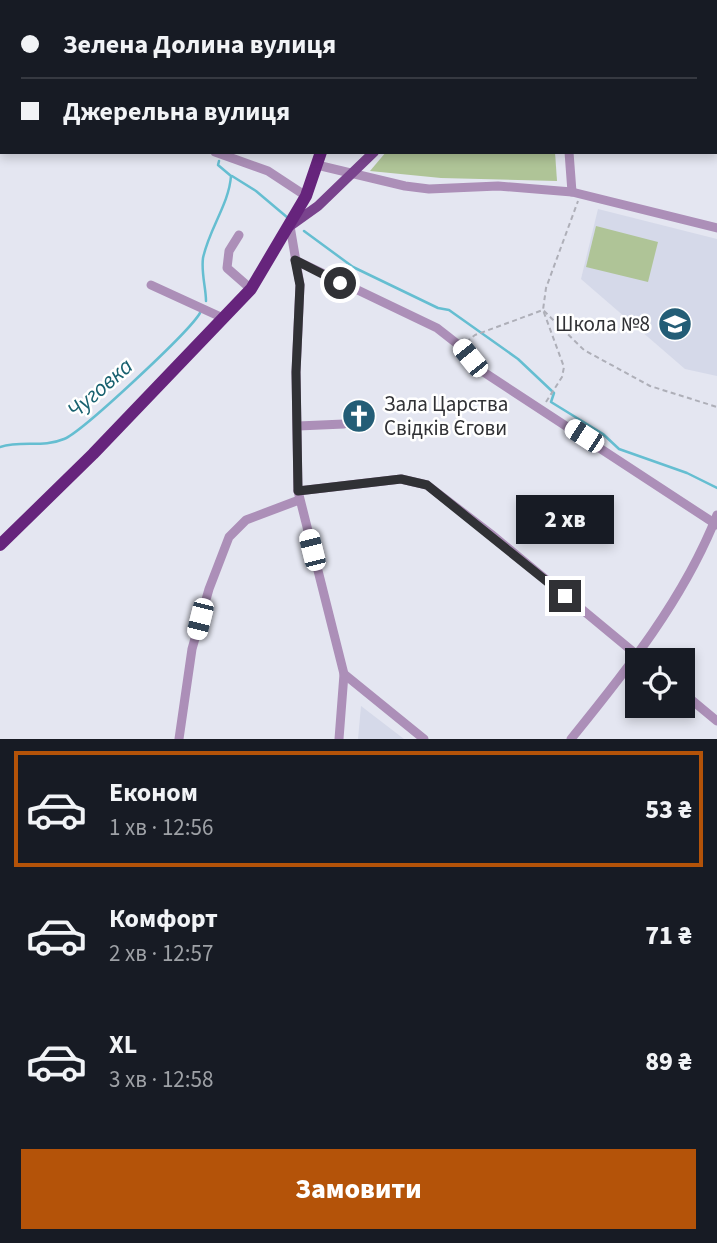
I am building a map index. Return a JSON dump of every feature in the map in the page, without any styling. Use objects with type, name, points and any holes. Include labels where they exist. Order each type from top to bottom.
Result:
[{"type":"highway","points":[[3,539],[251,289],[306,196],[319,158]]},
{"type":"main road","points":[[290,226],[372,154]]},
{"type":"street","points":[[221,154],[268,171],[306,196]]},
{"type":"street","points":[[569,154],[576,193]]},
{"type":"street","points":[[319,158],[352,174],[429,189],[498,186],[576,193],[717,228]]},
{"type":"street","points":[[290,226],[300,285],[299,495],[344,674],[339,739]]},
{"type":"street","points":[[239,235],[229,251],[226,268],[251,289]]},
{"type":"street","points":[[295,260],[437,328],[460,346],[479,369],[716,521],[647,648]]},
{"type":"street","points":[[151,285],[223,318]]},
{"type":"street","points":[[298,426],[344,424]]},
{"type":"street","points":[[179,739],[192,649],[209,589],[229,537],[246,520],[299,495],[401,479],[427,485],[629,648]]},
{"type":"street","points":[[344,674],[424,739]]},
{"type":"street","points":[[571,739],[625,677]]},
{"type":"street","points":[[695,703],[717,721]]},
{"type":"path","points":[[550,396],[564,367],[543,310],[546,288],[576,193]]},
{"type":"path","points":[[460,346],[475,335],[543,310]]},
{"type":"path","points":[[543,310],[584,350],[650,386],[717,407]]},
{"type":"shaded area","name":"Школа №8","points":[[598,209],[717,239],[717,376],[685,369],[581,279]]},
{"type":"shaded area","points":[[361,706],[404,739],[358,739]]},
{"type":"green space","points":[[384,154],[555,154],[557,181],[441,178],[370,171]]},
{"type":"green space","points":[[596,226],[658,242],[648,282],[586,267]]},
{"type":"waterway","name":"Чуговка","points":[[206,301],[203,258],[227,197],[231,176],[218,165],[219,161]]},
{"type":"waterway","points":[[232,176],[256,191],[288,218]]},
{"type":"waterway","points":[[304,231],[353,267],[438,308],[449,310],[518,359],[554,393],[551,402],[603,434],[619,449],[687,473],[717,488]]},
{"type":"waterway","name":"Чуговка","points":[[0,447],[56,442],[75,432],[157,359],[200,313]]},
{"type":"place","name":"Школа №8","points":[[675,324]]},
{"type":"place","name":"Зала Царства Свідків Єгови","points":[[359,416]]},
{"type":"route","points":[[340,283],[295,260],[300,285],[296,372],[298,491],[401,479],[427,485],[565,596]]}]
